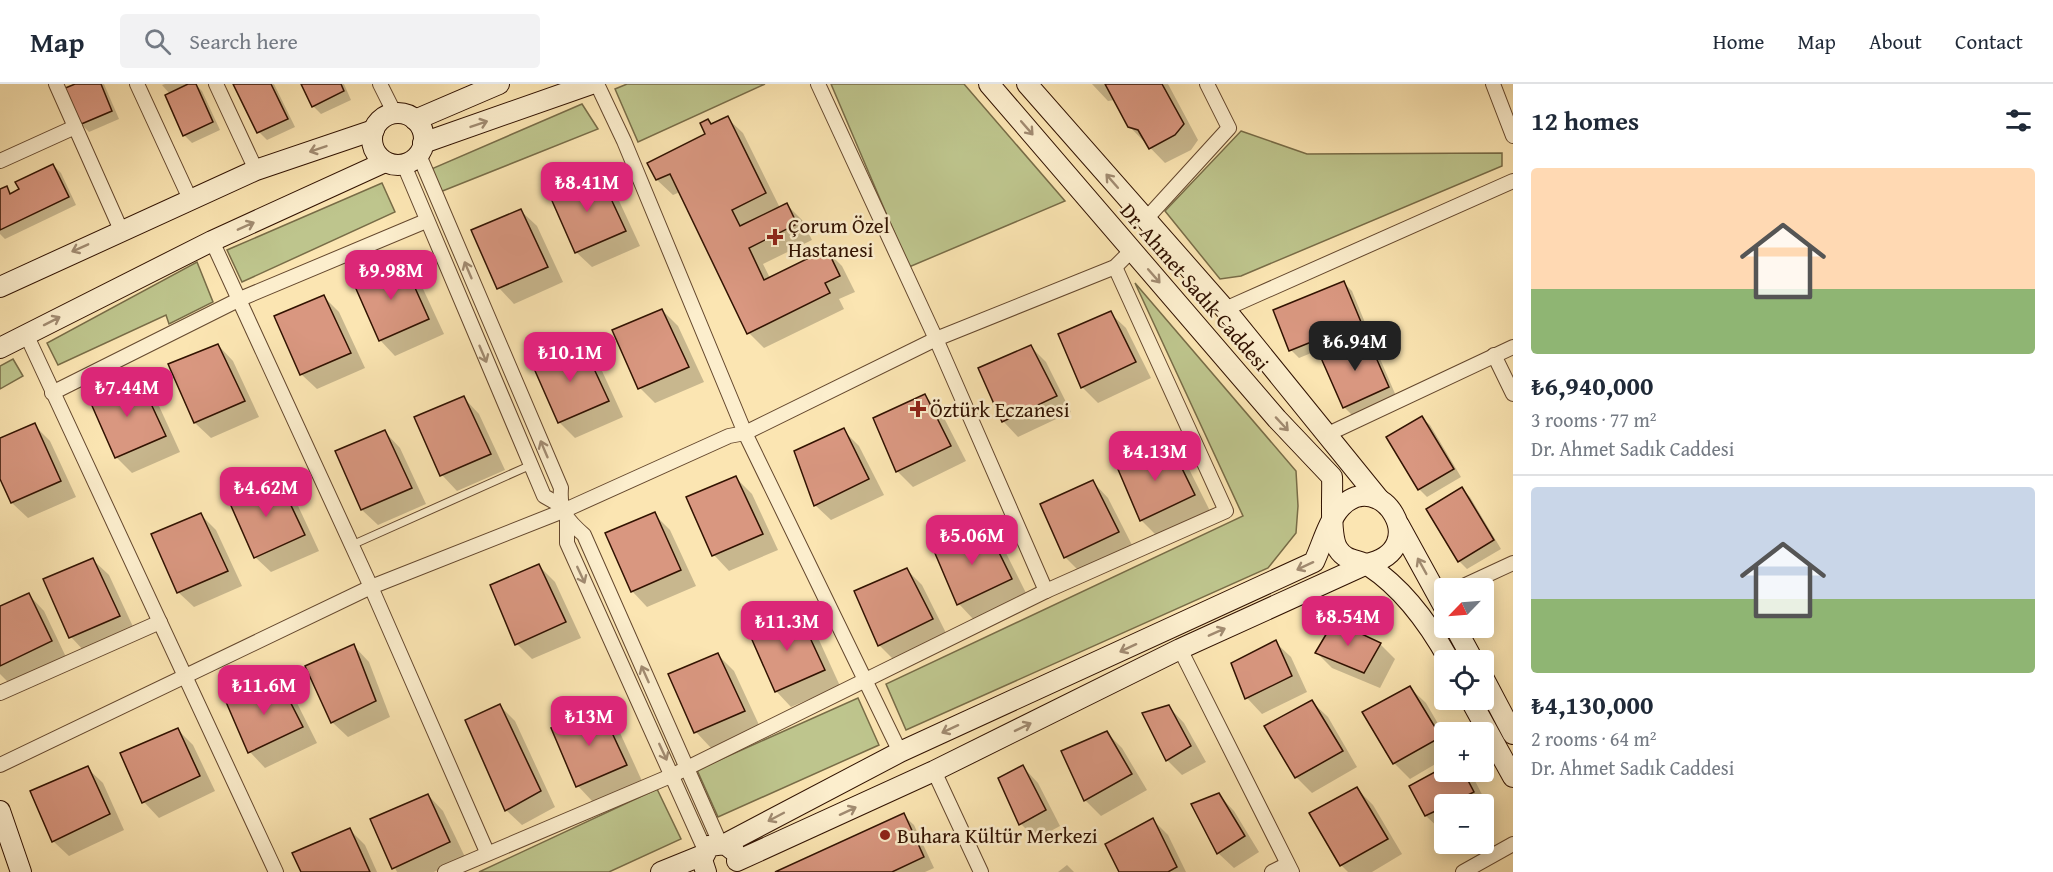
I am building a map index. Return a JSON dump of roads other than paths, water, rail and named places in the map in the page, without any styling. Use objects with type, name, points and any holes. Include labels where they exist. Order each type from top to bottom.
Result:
[{"type":"street","points":[[56,84],[121,230]]},
{"type":"street","points":[[137,84],[190,199]]},
{"type":"street","points":[[216,84],[256,170]]},
{"type":"street","points":[[380,84],[395,114]]},
{"type":"street","points":[[415,120],[499,84]]},
{"type":"street","points":[[0,348],[212,241],[408,156],[591,84]]},
{"type":"street","points":[[597,84],[624,141],[745,433],[900,752]]},
{"type":"street","points":[[818,84],[936,339],[1046,591]]},
{"type":"street","name":"Dr. Ahmet Sadık Caddesi","points":[[989,84],[1277,419],[1332,477],[1334,518],[1332,529],[1338,549],[1346,558],[1367,564],[1412,603],[1443,650]]},
{"type":"street","points":[[1027,84],[1225,309],[1379,499],[1395,514],[1399,525],[1434,585]]},
{"type":"street","points":[[1146,219],[1229,128],[1207,84]]},
{"type":"street","points":[[1493,84],[1513,136]]},
{"type":"street","points":[[1,283],[256,170],[374,130],[382,119],[395,114],[406,115],[415,120],[422,130],[408,156],[426,221],[544,496],[563,512],[584,535],[686,767],[712,853]]},
{"type":"street","points":[[0,161],[75,127]]},
{"type":"street","points":[[374,130],[374,148],[408,156]]},
{"type":"street","points":[[408,156],[561,488],[567,543],[673,775],[712,853]]},
{"type":"street","points":[[1225,309],[1513,181]]},
{"type":"street","points":[[52,393],[240,299],[426,221]]},
{"type":"street","points":[[212,241],[371,587],[487,852]]},
{"type":"street","points":[[0,765],[371,587],[563,512],[729,436],[745,433],[936,339],[1114,267],[1132,250]]},
{"type":"street","points":[[446,872],[487,852],[673,775],[1046,591],[1226,511],[1114,267]]},
{"type":"street","points":[[26,334],[276,872]]},
{"type":"street","points":[[1328,434],[1513,347]]},
{"type":"street","points":[[1494,355],[1513,394]]},
{"type":"street","points":[[661,872],[712,853],[900,752],[1314,562],[1340,509],[1358,497],[1379,499]]},
{"type":"street","points":[[712,853],[734,851],[735,867],[1180,649],[1388,555],[1395,546],[1399,525]]},
{"type":"street","points":[[1480,578],[1513,562]]},
{"type":"street","points":[[0,693],[160,622]]},
{"type":"street","points":[[1180,649],[1289,868],[1272,872]]},
{"type":"street","points":[[1494,698],[1513,734]]},
{"type":"street","points":[[1476,710],[1513,777]]},
{"type":"street","points":[[934,771],[981,872]]},
{"type":"street","points":[[0,811],[21,872]]},
{"type":"street","points":[[1463,872],[1513,844]]},
{"type":"lane","points":[[352,545],[531,465]]},
{"type":"place","name":"Çorum Özel Hastanesi","points":[[775,237]]},
{"type":"place","name":"Öztürk Eczanesi","points":[[918,409]]},
{"type":"place","name":"Buhara Kültür Merkezi","points":[[885,835]]}]
